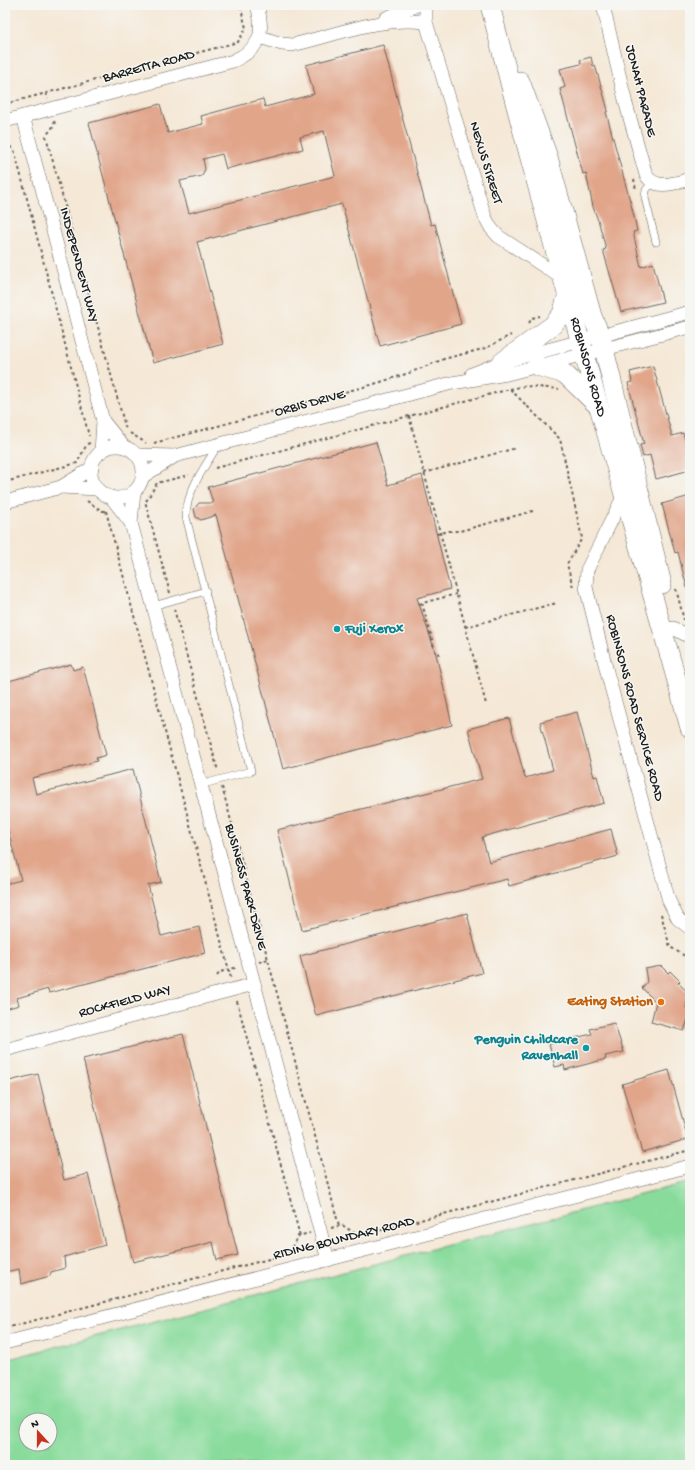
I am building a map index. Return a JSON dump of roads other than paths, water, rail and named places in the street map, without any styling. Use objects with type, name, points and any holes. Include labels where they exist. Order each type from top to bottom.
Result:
[{"type":"main road","name":"ROBINSONS ROAD","points":[[491,5],[562,278],[598,406],[624,495],[668,629],[690,687]]},
{"type":"main road","name":"ROBINSONS ROAD","points":[[491,5],[548,157],[592,316],[602,343],[690,728]]},
{"type":"main road","points":[[502,362],[553,325],[562,314],[568,297]]},
{"type":"main road","points":[[537,366],[565,374],[598,406]]},
{"type":"street","points":[[257,5],[262,29],[260,37],[282,44],[292,45],[373,24],[406,20],[426,22]]},
{"type":"street","points":[[373,24],[417,5]]},
{"type":"street","name":"NEXUS STREET","points":[[426,5],[426,22],[485,217],[491,228],[514,247],[562,278]]},
{"type":"street","name":"JONAH PARADE","points":[[603,5],[642,165],[646,175],[652,182]]},
{"type":"street","name":"BARRETTA ROAD","points":[[5,121],[234,61],[254,47],[260,37]]},
{"type":"street","name":"INDEPENDENT WAY","points":[[23,116],[103,421],[124,447]]},
{"type":"street","points":[[652,182],[661,185],[690,179]]},
{"type":"street","points":[[582,349],[690,312]]},
{"type":"street","points":[[602,343],[690,327]]},
{"type":"street","name":"ORBIS DRIVE","points":[[452,383],[502,362],[582,349]]},
{"type":"street","name":"ORBIS DRIVE","points":[[136,455],[175,456],[452,383],[507,374],[537,366],[582,349]]},
{"type":"street","name":"INDEPENDENT WAY","points":[[98,445],[103,421]]},
{"type":"street","points":[[98,445],[108,448],[124,447],[136,455],[143,469],[142,477],[134,492],[127,496],[111,497],[97,489],[93,483],[92,468],[98,445]]},
{"type":"street","name":"ORBIS DRIVE","points":[[142,477],[175,456]]},
{"type":"street","points":[[5,502],[61,487],[92,468]]},
{"type":"street","points":[[61,487],[97,489]]},
{"type":"street","name":"BUSINESS PARK DRIVE","points":[[134,492],[131,523],[328,1260]]},
{"type":"street","name":"ROBINSONS ROAD SERVICE ROAD","points":[[624,495],[591,560],[587,570],[586,587],[609,680],[669,901],[678,919],[690,928]]},
{"type":"street","name":"BUSINESS PARK DRIVE","points":[[111,497],[131,523]]},
{"type":"street","points":[[668,629],[690,637]]},
{"type":"street","name":"ROCKFIELD WAY","points":[[5,1050],[254,984]]},
{"type":"street","name":"RIDING BOUNDARY ROAD","points":[[5,1343],[690,1166]]},
{"type":"lane","points":[[652,182],[646,190],[645,198],[656,242]]},
{"type":"lane","points":[[200,785],[251,771],[186,517],[187,502],[202,471],[218,445]]},
{"type":"lane","points":[[153,606],[206,591]]},
{"type":"place","name":"Fuji Xerox","points":[[337,629]]},
{"type":"place","name":"Eating Station","points":[[661,1002]]},
{"type":"place","name":"Penguin Childcare Ravenhall","points":[[586,1048]]}]
